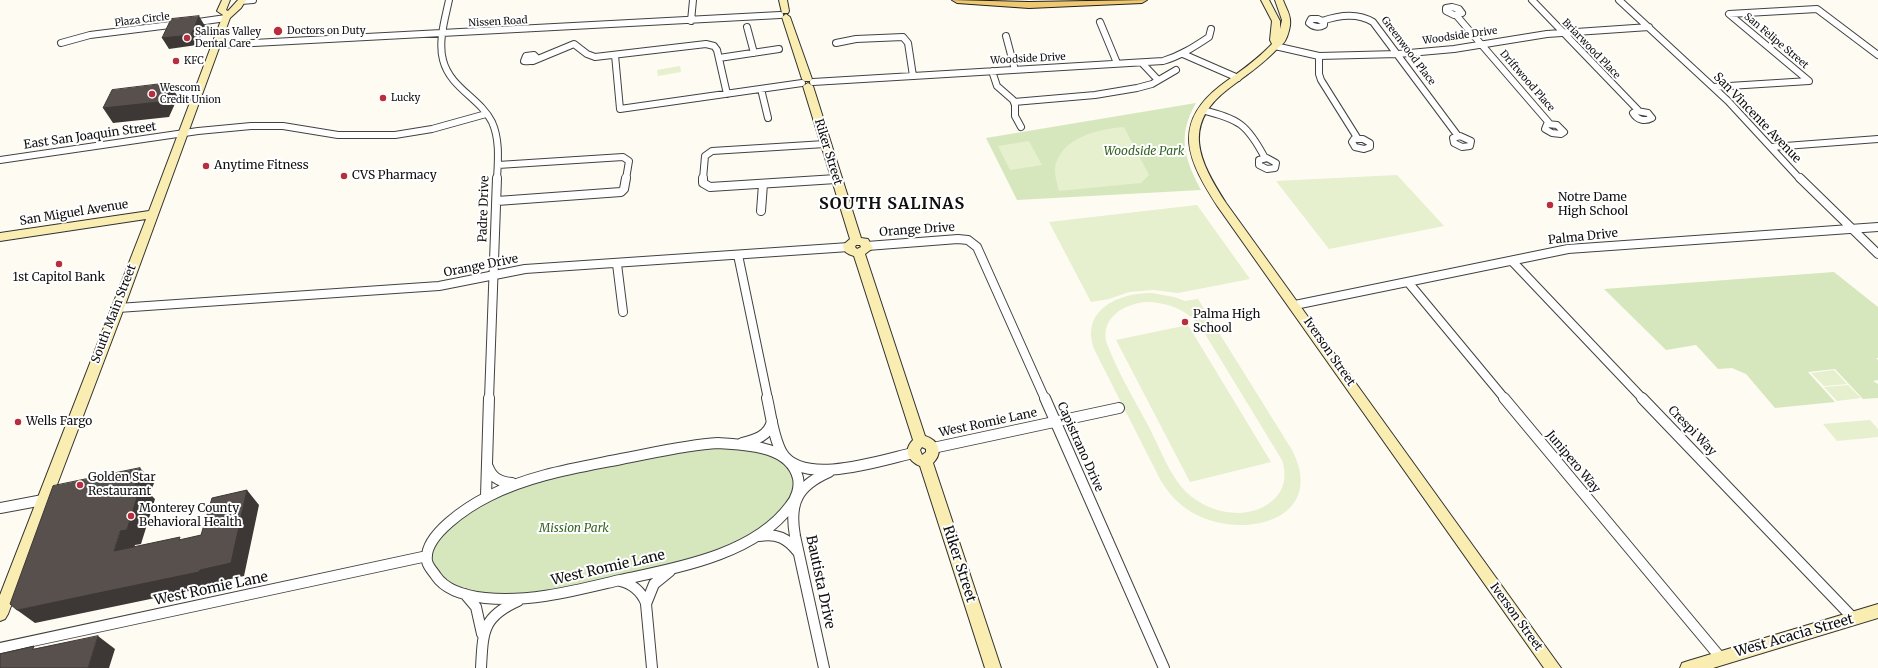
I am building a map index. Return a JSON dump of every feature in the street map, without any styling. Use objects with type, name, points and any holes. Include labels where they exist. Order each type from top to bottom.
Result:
[{"type":"main road","points":[[957,0],[1029,5],[1142,0]]},
{"type":"street","name":"South Main Street","points":[[226,0],[221,11],[227,16]]},
{"type":"street","points":[[241,1],[253,0]]},
{"type":"street","name":"Padre Drive","points":[[449,0],[442,49],[443,61],[448,75],[486,114],[497,136],[497,201],[486,496]]},
{"type":"street","points":[[691,21],[693,0]]},
{"type":"street","name":"Riker Street","points":[[783,0],[784,15],[808,83],[825,144],[858,247],[916,448]]},
{"type":"street","points":[[1265,0],[1276,21],[1274,40],[1276,44]]},
{"type":"street","name":"Iverson Street","points":[[1279,0],[1286,20],[1281,41],[1276,44],[1263,59],[1218,92],[1202,110],[1195,124],[1192,143],[1197,164],[1222,205],[1295,305],[1553,668]]},
{"type":"street","name":"Briarwood Place","points":[[1532,0],[1638,110]]},
{"type":"street","name":"San Vincente Avenue","points":[[1619,0],[1713,87],[1772,147],[1807,186],[1878,254]]},
{"type":"street","name":"South Main Street","points":[[0,614],[118,308],[227,16],[238,8],[241,1]]},
{"type":"street","name":"San Felipe Street","points":[[1713,87],[1809,81],[1729,14],[1817,9],[1878,55]]},
{"type":"street","name":"Nissen Road","points":[[216,45],[784,15]]},
{"type":"street","name":"Driftwood Place","points":[[1456,15],[1550,124]]},
{"type":"street","name":"Plaza Circle","points":[[61,43],[90,36],[227,16]]},
{"type":"street","name":"Greenwood Place","points":[[1322,20],[1359,16],[1367,18],[1373,22],[1458,136]]},
{"type":"street","points":[[1100,22],[1116,64]]},
{"type":"street","points":[[747,27],[754,53]]},
{"type":"street","name":"Woodside Drive","points":[[1276,44],[1319,56],[1398,54],[1437,51],[1562,32],[1649,27]]},
{"type":"street","name":"Woodside Drive","points":[[615,55],[620,110],[808,83],[1163,61],[1183,54],[1209,37],[1211,29]]},
{"type":"street","points":[[1006,36],[1015,70]]},
{"type":"street","points":[[836,44],[856,39],[903,37],[908,43],[913,76]]},
{"type":"street","points":[[533,61],[574,44],[592,56],[615,55],[702,44],[716,48],[726,94]]},
{"type":"street","points":[[719,58],[779,49]]},
{"type":"street","points":[[1183,54],[1238,78]]},
{"type":"street","points":[[1319,56],[1319,74],[1321,80],[1358,139]]},
{"type":"street","points":[[1142,63],[1158,80]]},
{"type":"street","points":[[1014,102],[1109,93],[1143,87],[1176,70]]},
{"type":"street","points":[[992,71],[997,86],[1014,102],[1015,116],[1021,127]]},
{"type":"street","points":[[761,89],[768,118]]},
{"type":"street","points":[[1202,110],[1225,116],[1245,126],[1253,135],[1264,158]]},
{"type":"street","name":"East San Joaquin Street","points":[[0,160],[246,126],[280,125],[338,135],[379,137],[431,130],[486,114]]},
{"type":"street","points":[[1772,147],[1878,139]]},
{"type":"street","points":[[825,144],[712,151],[705,156],[702,182],[706,186],[836,179]]},
{"type":"street","points":[[497,201],[620,192],[624,189],[629,161],[627,158],[623,157],[498,165]]},
{"type":"street","points":[[761,211],[763,184]]},
{"type":"street","name":"San Miguel Avenue","points":[[0,237],[153,214]]},
{"type":"street","name":"Palma Drive","points":[[1295,305],[1568,249],[1878,227]]},
{"type":"street","name":"Orange Drive","points":[[118,308],[439,286],[525,269],[617,264],[958,239],[968,240]]},
{"type":"street","name":"Capistrano Drive","points":[[968,240],[975,244],[980,251],[1164,668]]},
{"type":"street","points":[[738,255],[778,446],[797,476],[798,488],[795,502]]},
{"type":"street","name":"Crespi Way","points":[[1512,260],[1854,619]]},
{"type":"street","points":[[617,264],[623,312]]},
{"type":"street","name":"Junipero Way","points":[[1408,282],[1720,657]]},
{"type":"street","name":"West Romie Lane","points":[[929,454],[1056,422],[1119,408]]},
{"type":"street","points":[[736,444],[756,440],[764,435],[770,428],[772,420]]},
{"type":"street","name":"West Romie Lane","points":[[841,468],[815,470],[802,467],[760,448],[718,442],[685,445],[551,473],[516,483],[486,496],[448,524],[430,545],[427,556],[431,572],[445,586],[465,594],[484,598],[522,599],[547,596],[616,581],[710,559],[755,537],[782,516],[795,502],[810,481],[821,475],[841,468],[916,448]]},
{"type":"street","points":[[916,448],[919,459],[929,454]]},
{"type":"street","name":"Riker Street","points":[[929,454],[993,668]]},
{"type":"street","points":[[488,462],[490,473],[496,479],[506,483],[516,483]]},
{"type":"street","points":[[0,508],[44,500]]},
{"type":"street","name":"Bautista Drive","points":[[795,502],[793,507],[799,554],[824,668]]},
{"type":"street","points":[[755,537],[769,535],[783,537],[790,541],[799,554]]},
{"type":"street","name":"West Romie Lane","points":[[0,648],[427,556]]},
{"type":"street","points":[[646,604],[648,595],[654,583],[674,568]]},
{"type":"street","points":[[616,581],[632,584],[641,592],[646,604],[652,668]]},
{"type":"street","points":[[465,594],[474,602],[476,607],[482,638]]},
{"type":"street","points":[[481,668],[482,638],[485,626],[495,613],[502,608],[522,599]]},
{"type":"street","name":"West Acacia Street","points":[[1688,668],[1720,657],[1878,611]]},
{"type":"green space","points":[[680,66],[681,72],[658,76],[657,70]]},
{"type":"green space","name":"Woodside Park","points":[[1196,103],[1186,126],[1185,147],[1190,168],[1201,190],[1017,200],[986,138]]},
{"type":"green space","points":[[1124,127],[1149,175],[1141,183],[1059,191],[1055,166],[1067,146],[1075,140],[1094,132]]},
{"type":"green space","points":[[1029,141],[1042,165],[1010,170],[998,146]]},
{"type":"green space","points":[[1397,175],[1444,226],[1329,249],[1276,181]]},
{"type":"green space","points":[[1197,205],[1250,279],[1178,293],[1153,290],[1129,292],[1109,299],[1091,302],[1049,222]]},
{"type":"green space","points":[[1834,272],[1878,307],[1878,358],[1876,358],[1878,360],[1878,380],[1873,381],[1878,384],[1878,398],[1863,399],[1835,369],[1808,372],[1835,402],[1775,408],[1746,374],[1732,368],[1718,369],[1696,345],[1666,350],[1604,289]]},
{"type":"green space","points":[[1152,293],[1174,297],[1185,301],[1198,299],[1292,450],[1300,474],[1299,493],[1290,508],[1275,518],[1256,524],[1235,525],[1213,521],[1193,513],[1179,503],[1161,481],[1095,351],[1091,337],[1092,325],[1097,315],[1105,307],[1126,296]],"holes":[[[1144,302],[1169,305],[1184,312],[1190,316],[1202,329],[1282,460],[1284,466],[1284,482],[1282,488],[1276,497],[1262,508],[1240,513],[1216,510],[1205,505],[1195,499],[1180,486],[1166,463],[1110,353],[1106,341],[1107,325],[1122,309]]]},
{"type":"green space","points":[[1188,325],[1271,462],[1190,482],[1116,340]]},
{"type":"green space","points":[[1834,370],[1847,384],[1824,386],[1811,373]]},
{"type":"green space","points":[[1848,385],[1861,398],[1837,401],[1824,387]]},
{"type":"green space","points":[[1870,420],[1878,429],[1878,437],[1837,441],[1823,424]]},
{"type":"green space","name":"Mission Park","points":[[703,443],[773,452],[795,471],[791,507],[725,553],[547,596],[465,594],[431,572],[430,545],[438,534],[500,489]]},
{"type":"building","points":[[199,16],[191,35],[162,38],[171,19]]},
{"type":"building","points":[[169,83],[160,102],[103,108],[112,90]]},
{"type":"building","points":[[140,468],[135,485],[141,484],[127,530],[120,531],[114,551],[180,537],[179,540],[201,535],[212,498],[247,490],[231,563],[200,570],[199,572],[17,610],[10,604],[53,486]]},
{"type":"building","points":[[98,636],[88,668],[0,668],[0,654],[34,646],[33,649]]},
{"type":"place","name":"Doctors on Duty","points":[[278,31]]},
{"type":"place","name":"Salinas Valley Dental Care","points":[[187,38]]},
{"type":"place","name":"KFC","points":[[176,61]]},
{"type":"place","name":"Wescom Credit Union","points":[[152,94]]},
{"type":"place","name":"Lucky","points":[[383,98]]},
{"type":"place","name":"Anytime Fitness","points":[[206,166]]},
{"type":"place","name":"CVS Pharmacy","points":[[344,176]]},
{"type":"place","name":"Notre Dame High School","points":[[1550,205]]},
{"type":"place","name":"1st Capitol Bank","points":[[59,264]]},
{"type":"place","name":"Palma High School","points":[[1185,322]]},
{"type":"place","name":"Wells Fargo","points":[[18,422]]},
{"type":"place","name":"Golden Star Restaurant","points":[[80,485]]},
{"type":"place","name":"Monterey County Behavioral Health","points":[[131,516]]},
{"type":"district","name":"SOUTH SALINAS","points":[[892,204]]}]
